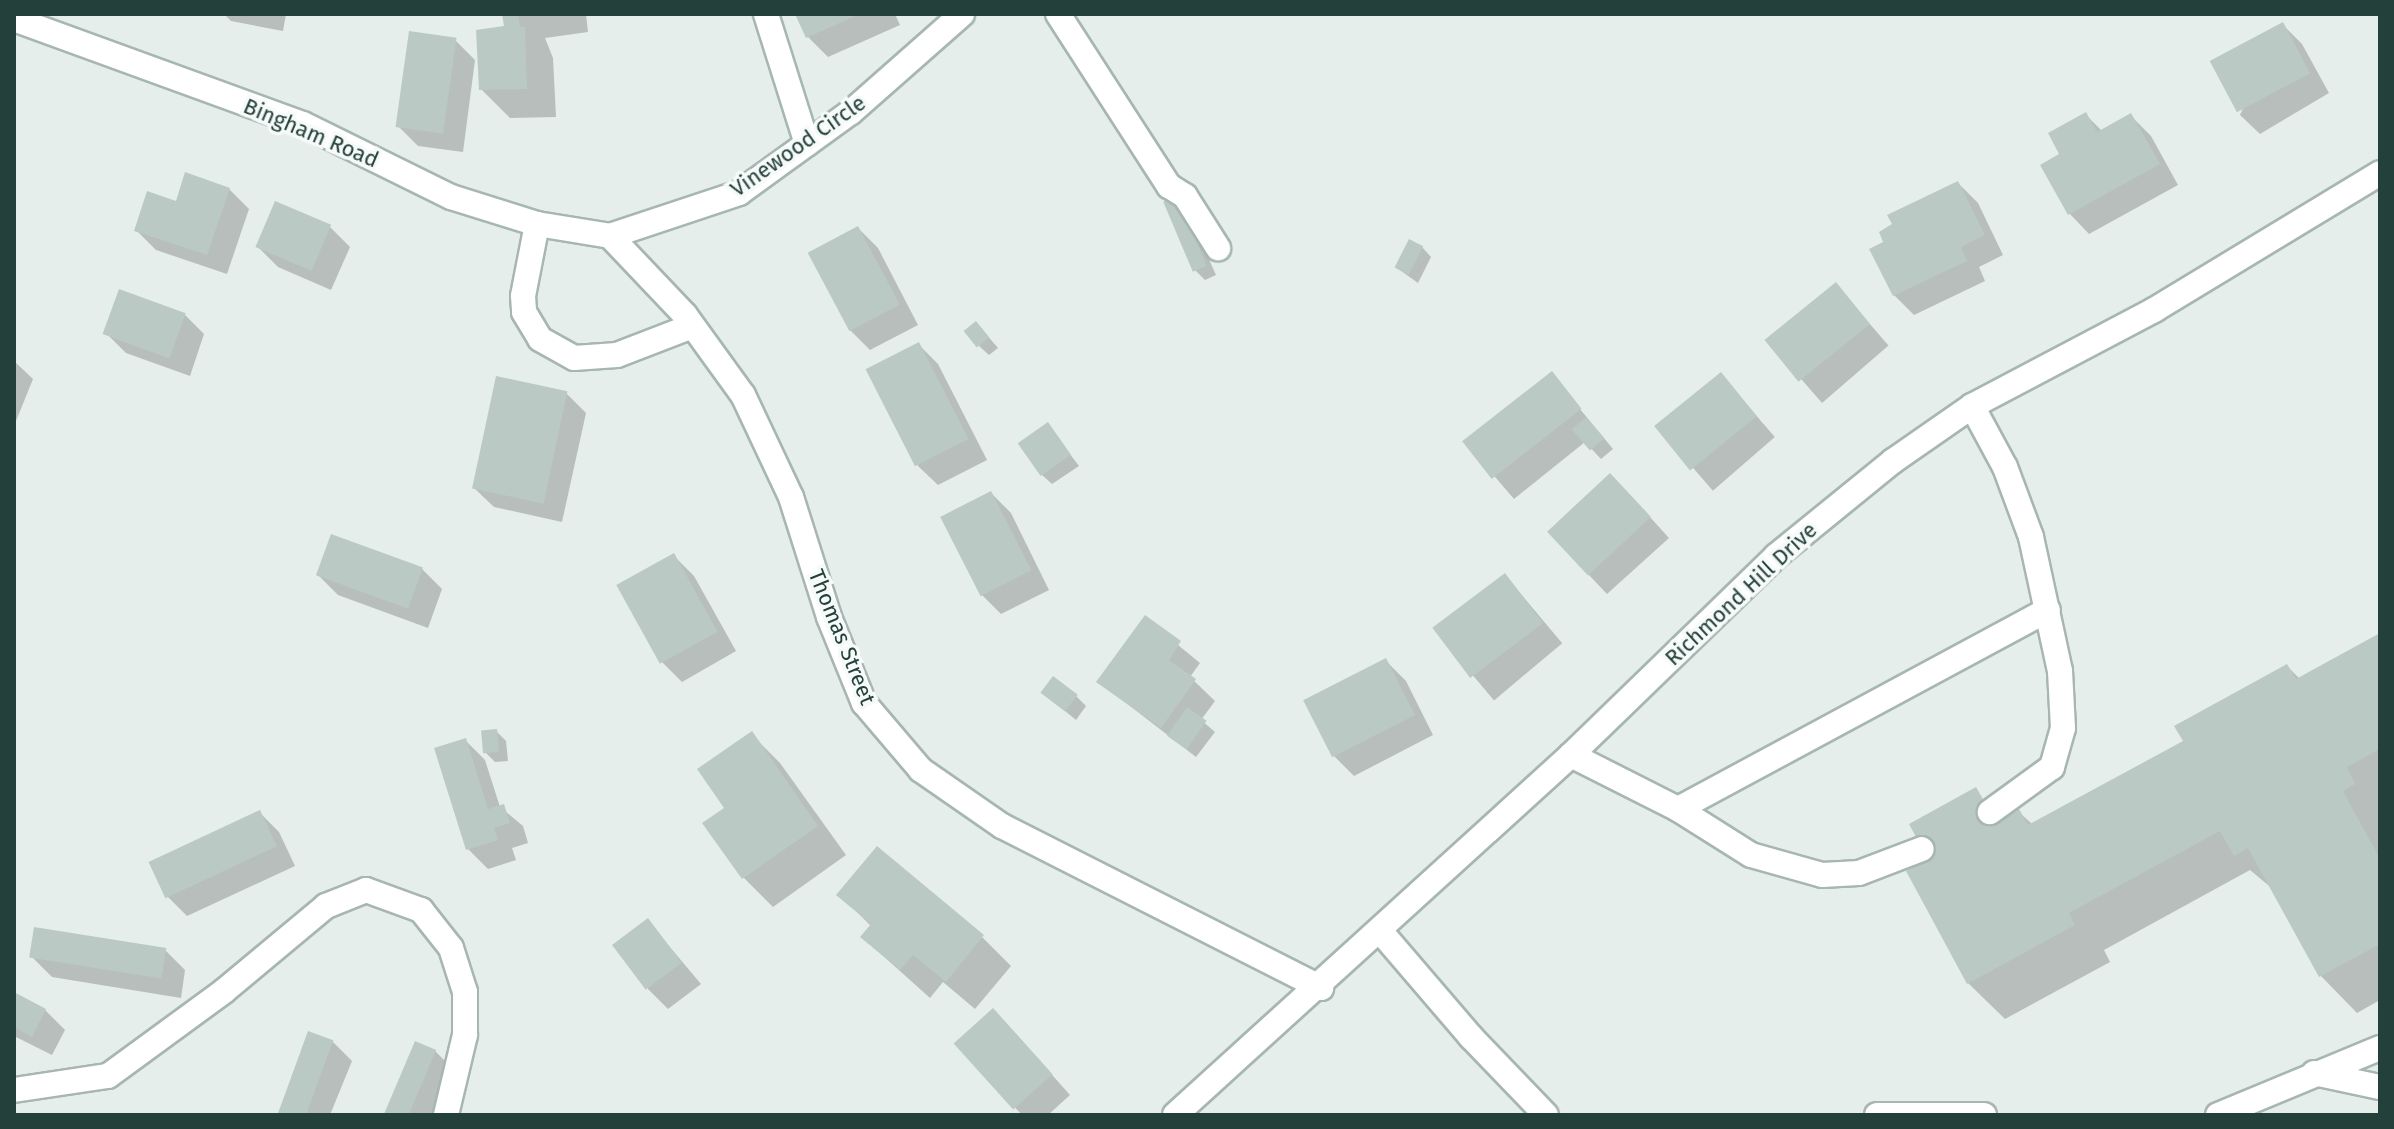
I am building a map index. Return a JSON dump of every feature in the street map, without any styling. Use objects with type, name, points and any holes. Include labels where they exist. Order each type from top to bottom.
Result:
[{"type":"street","points":[[766,14],[807,144]]},
{"type":"street","name":"Vinewood Circle","points":[[610,236],[739,193],[807,144],[962,14]]},
{"type":"street","points":[[1058,14],[1169,186],[1185,196],[1218,248]]},
{"type":"street","name":"Bingham Road","points":[[14,19],[303,124],[451,197],[537,224],[610,236]]},
{"type":"street","name":"Richmond Hill Drive","points":[[1175,1115],[1321,988],[1571,755],[1776,556],[1893,461],[1972,406],[2154,310],[2380,173]]},
{"type":"street","points":[[537,224],[523,296],[524,312],[540,339],[574,358],[617,355],[692,326]]},
{"type":"street","name":"Thomas Street","points":[[610,236],[692,326],[743,395],[785,484],[864,703],[921,770],[1002,826],[1321,988]]},
{"type":"street","points":[[1972,406],[2005,467],[2031,537],[2060,671],[2063,728],[2052,767],[1990,812]]},
{"type":"street","points":[[1678,809],[2048,610]]},
{"type":"street","points":[[1571,755],[1678,809],[1751,855],[1822,875],[1859,873],[1922,849]]},
{"type":"street","points":[[14,1090],[108,1076],[224,991],[326,906],[366,890],[421,910],[451,948],[465,992],[465,1035],[446,1115]]},
{"type":"street","points":[[1381,932],[1471,1037],[1546,1115]]},
{"type":"street","points":[[2234,1112],[2314,1073],[2380,1048]]},
{"type":"street","points":[[2314,1073],[2380,1087]]},
{"type":"street","points":[[1877,1115],[1984,1115]]},
{"type":"building","points":[[502,14],[518,14],[520,27],[525,27],[527,89],[479,90],[476,30],[504,26]]},
{"type":"building","points":[[795,14],[860,14],[806,38]]},
{"type":"building","points":[[2283,22],[2310,73],[2237,112],[2210,61]]},
{"type":"building","points":[[409,31],[457,38],[443,134],[396,127]]},
{"type":"building","points":[[2086,112],[2097,132],[2131,113],[2160,164],[2068,215],[2040,165],[2059,154],[2048,133]]},
{"type":"building","points":[[185,172],[230,188],[207,255],[134,231],[147,191],[176,201]]},
{"type":"building","points":[[1958,181],[1985,235],[1961,247],[1967,261],[1893,296],[1869,249],[1883,242],[1879,232],[1892,224],[1887,215]]},
{"type":"building","points":[[1177,196],[1207,266],[1193,272],[1163,202]]},
{"type":"building","points":[[275,201],[331,225],[312,271],[255,247]]},
{"type":"building","points":[[858,226],[900,305],[849,331],[808,253]]},
{"type":"building","points":[[1409,239],[1423,246],[1409,275],[1394,268]]},
{"type":"building","points":[[1836,282],[1870,324],[1798,382],[1765,340]]},
{"type":"building","points":[[119,289],[186,313],[169,358],[103,334]]},
{"type":"building","points":[[976,321],[989,337],[977,347],[964,331]]},
{"type":"building","points":[[919,342],[968,439],[915,466],[866,369]]},
{"type":"building","points":[[1552,371],[1582,409],[1492,479],[1462,441]]},
{"type":"building","points":[[1721,372],[1757,416],[1690,470],[1654,426]]},
{"type":"building","points":[[496,376],[567,391],[543,504],[472,488]]},
{"type":"building","points":[[1586,417],[1604,438],[1590,451],[1572,429]]},
{"type":"building","points":[[1048,422],[1071,455],[1041,476],[1018,443]]},
{"type":"building","points":[[1610,473],[1651,517],[1588,576],[1547,532]]},
{"type":"building","points":[[991,491],[1031,570],[981,596],[940,517]]},
{"type":"building","points":[[331,534],[423,568],[408,609],[316,575]]},
{"type":"building","points":[[674,553],[718,632],[660,664],[616,585]]},
{"type":"building","points":[[1505,573],[1543,623],[1470,678],[1432,628]]},
{"type":"building","points":[[1145,615],[1181,641],[1169,660],[1196,679],[1161,728],[1096,682]]},
{"type":"building","points":[[2380,633],[2380,749],[2347,767],[2355,784],[2343,791],[2380,859],[2380,944],[2319,977],[2248,848],[2234,856],[2220,831],[2069,913],[2075,925],[1967,984],[1906,871],[1928,859],[1909,824],[1976,787],[1996,822],[2019,809],[2028,825],[2183,741],[2174,726],[2287,664],[2296,679]]},
{"type":"building","points":[[1386,658],[1415,715],[1332,757],[1303,700]]},
{"type":"building","points":[[1053,676],[1078,695],[1065,711],[1040,693]]},
{"type":"building","points":[[1187,707],[1207,721],[1187,749],[1167,736]]},
{"type":"building","points":[[497,729],[499,752],[483,753],[481,730]]},
{"type":"building","points":[[752,731],[818,826],[742,879],[702,823],[724,808],[697,769]]},
{"type":"building","points":[[466,738],[488,809],[504,804],[510,823],[494,828],[498,840],[466,850],[434,748]]},
{"type":"building","points":[[260,810],[277,846],[165,898],[149,862]]},
{"type":"building","points":[[877,846],[984,935],[946,982],[913,955],[900,970],[860,937],[871,924],[836,895]]},
{"type":"building","points":[[648,918],[682,963],[646,990],[612,945]]},
{"type":"building","points":[[34,927],[166,948],[162,979],[29,958]]},
{"type":"building","points":[[14,992],[46,1009],[32,1037],[14,1027]]},
{"type":"building","points":[[993,1008],[1053,1074],[1013,1110],[954,1043]]},
{"type":"building","points":[[308,1031],[333,1040],[306,1115],[277,1115]]},
{"type":"building","points":[[415,1041],[436,1050],[409,1115],[384,1114]]}]
